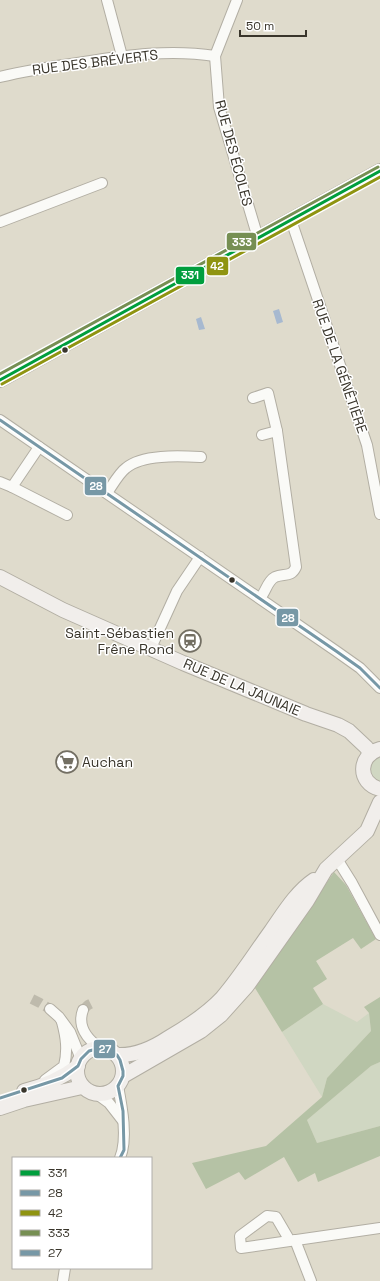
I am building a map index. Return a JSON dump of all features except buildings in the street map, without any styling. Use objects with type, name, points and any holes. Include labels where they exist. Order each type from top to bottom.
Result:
[{"type":"main road","points":[[0,380],[380,171]]},
{"type":"main road","name":"RUE DE LA JAUNAIE","points":[[0,577],[63,610],[306,714],[338,725],[349,731],[366,747],[375,751]]},
{"type":"main road","points":[[375,751],[365,760],[363,772],[368,782],[372,786],[380,789]]},
{"type":"main road","points":[[79,1063],[77,1073],[82,1087],[98,1095],[109,1093],[121,1081],[201,1031],[221,1015],[247,986],[307,901],[326,869],[367,831],[380,802]]},
{"type":"main road","points":[[0,1098],[49,1084],[62,1078],[79,1063],[89,1051],[100,1048],[109,1050],[117,1055],[123,1056],[134,1054],[152,1047],[177,1033],[200,1017],[221,998],[291,904],[308,884],[323,874]]},
{"type":"main road","points":[[117,1055],[123,1065],[121,1081]]},
{"type":"main road","points":[[0,1108],[24,1100],[82,1087]]},
{"type":"street","points":[[107,0],[122,56]]},
{"type":"street","name":"RUE DES ÉCOLES","points":[[237,0],[215,56],[220,108],[258,238]]},
{"type":"street","name":"RUE DES BRÉVERTS","points":[[0,77],[25,70],[141,53],[201,53],[215,56]]},
{"type":"street","points":[[0,222],[102,183]]},
{"type":"street","name":"RUE DE LA GÉNÊTIÈRE","points":[[291,220],[367,445],[380,514]]},
{"type":"street","points":[[253,398],[268,393],[277,431],[296,567],[294,572],[289,575],[273,578],[260,598]]},
{"type":"street","points":[[0,420],[200,556],[360,668],[380,688]]},
{"type":"street","points":[[262,434],[277,431]]},
{"type":"street","points":[[12,487],[39,447]]},
{"type":"street","points":[[107,493],[125,468],[140,460],[173,456],[201,457]]},
{"type":"street","points":[[0,482],[67,515]]},
{"type":"street","points":[[151,648],[177,591],[200,556]]},
{"type":"street","points":[[337,859],[352,883],[380,935]]},
{"type":"street","points":[[247,986],[259,947]]},
{"type":"street","points":[[50,1009],[59,1017],[70,1032],[79,1063]]},
{"type":"street","points":[[83,1010],[81,1022],[87,1037],[100,1048]]},
{"type":"street","points":[[31,1089],[64,1066],[67,1047],[62,1022]]},
{"type":"street","points":[[120,1157],[124,1150],[121,1081]]},
{"type":"street","points":[[98,1095],[109,1103],[123,1121]]},
{"type":"street","points":[[311,1281],[292,1241],[276,1217],[266,1216],[240,1236],[242,1248],[292,1241],[380,1228]]},
{"type":"street","points":[[63,1281],[65,1269]]},
{"type":"green space","points":[[380,755],[380,783],[374,780],[369,769],[371,761]]},
{"type":"green space","points":[[334,872],[346,885],[376,939],[361,949],[353,938],[316,961],[327,979],[313,988],[323,1004],[282,1032],[255,988]]},
{"type":"green space","points":[[380,997],[380,1062],[371,1066],[307,1120],[317,1143],[380,1126],[380,1156],[318,1182],[315,1173],[298,1182],[284,1157],[245,1180],[239,1172],[206,1189],[192,1163],[266,1146],[322,1097],[327,1078],[371,1031],[369,1013],[364,1007]]},
{"type":"green space","points":[[323,1004],[357,1022],[369,1013],[371,1031],[327,1078],[322,1097],[282,1032]]},
{"type":"green space","points":[[380,1062],[380,1126],[317,1143],[307,1120],[371,1066]]},
{"type":"water","points":[[279,309],[283,322],[277,324],[273,311]]},
{"type":"water","points":[[201,317],[205,329],[199,330],[196,319]]},
{"type":"tunnel","points":[[32,999],[50,1009]]},
{"type":"tunnel","points":[[83,1010],[94,1002]]},
{"type":"transit line","name":"333","points":[[0,374],[378,167]]},
{"type":"transit line","name":"331","points":[[0,380],[380,171]]},
{"type":"transit line","name":"42","points":[[2,384],[380,177]]},
{"type":"transit line","name":"28","points":[[0,420],[336,651],[360,668],[380,688]]},
{"type":"transit line","name":"27","points":[[0,1098],[62,1078],[78,1066],[81,1059],[89,1051],[100,1048],[109,1050],[117,1055],[123,1071],[123,1076],[118,1086],[123,1111],[124,1150],[120,1157]]},
{"type":"place","name":"Saint-Sébastien Frêne Rond","points":[[190,641]]},
{"type":"place","name":"Auchan","points":[[67,762]]}]
